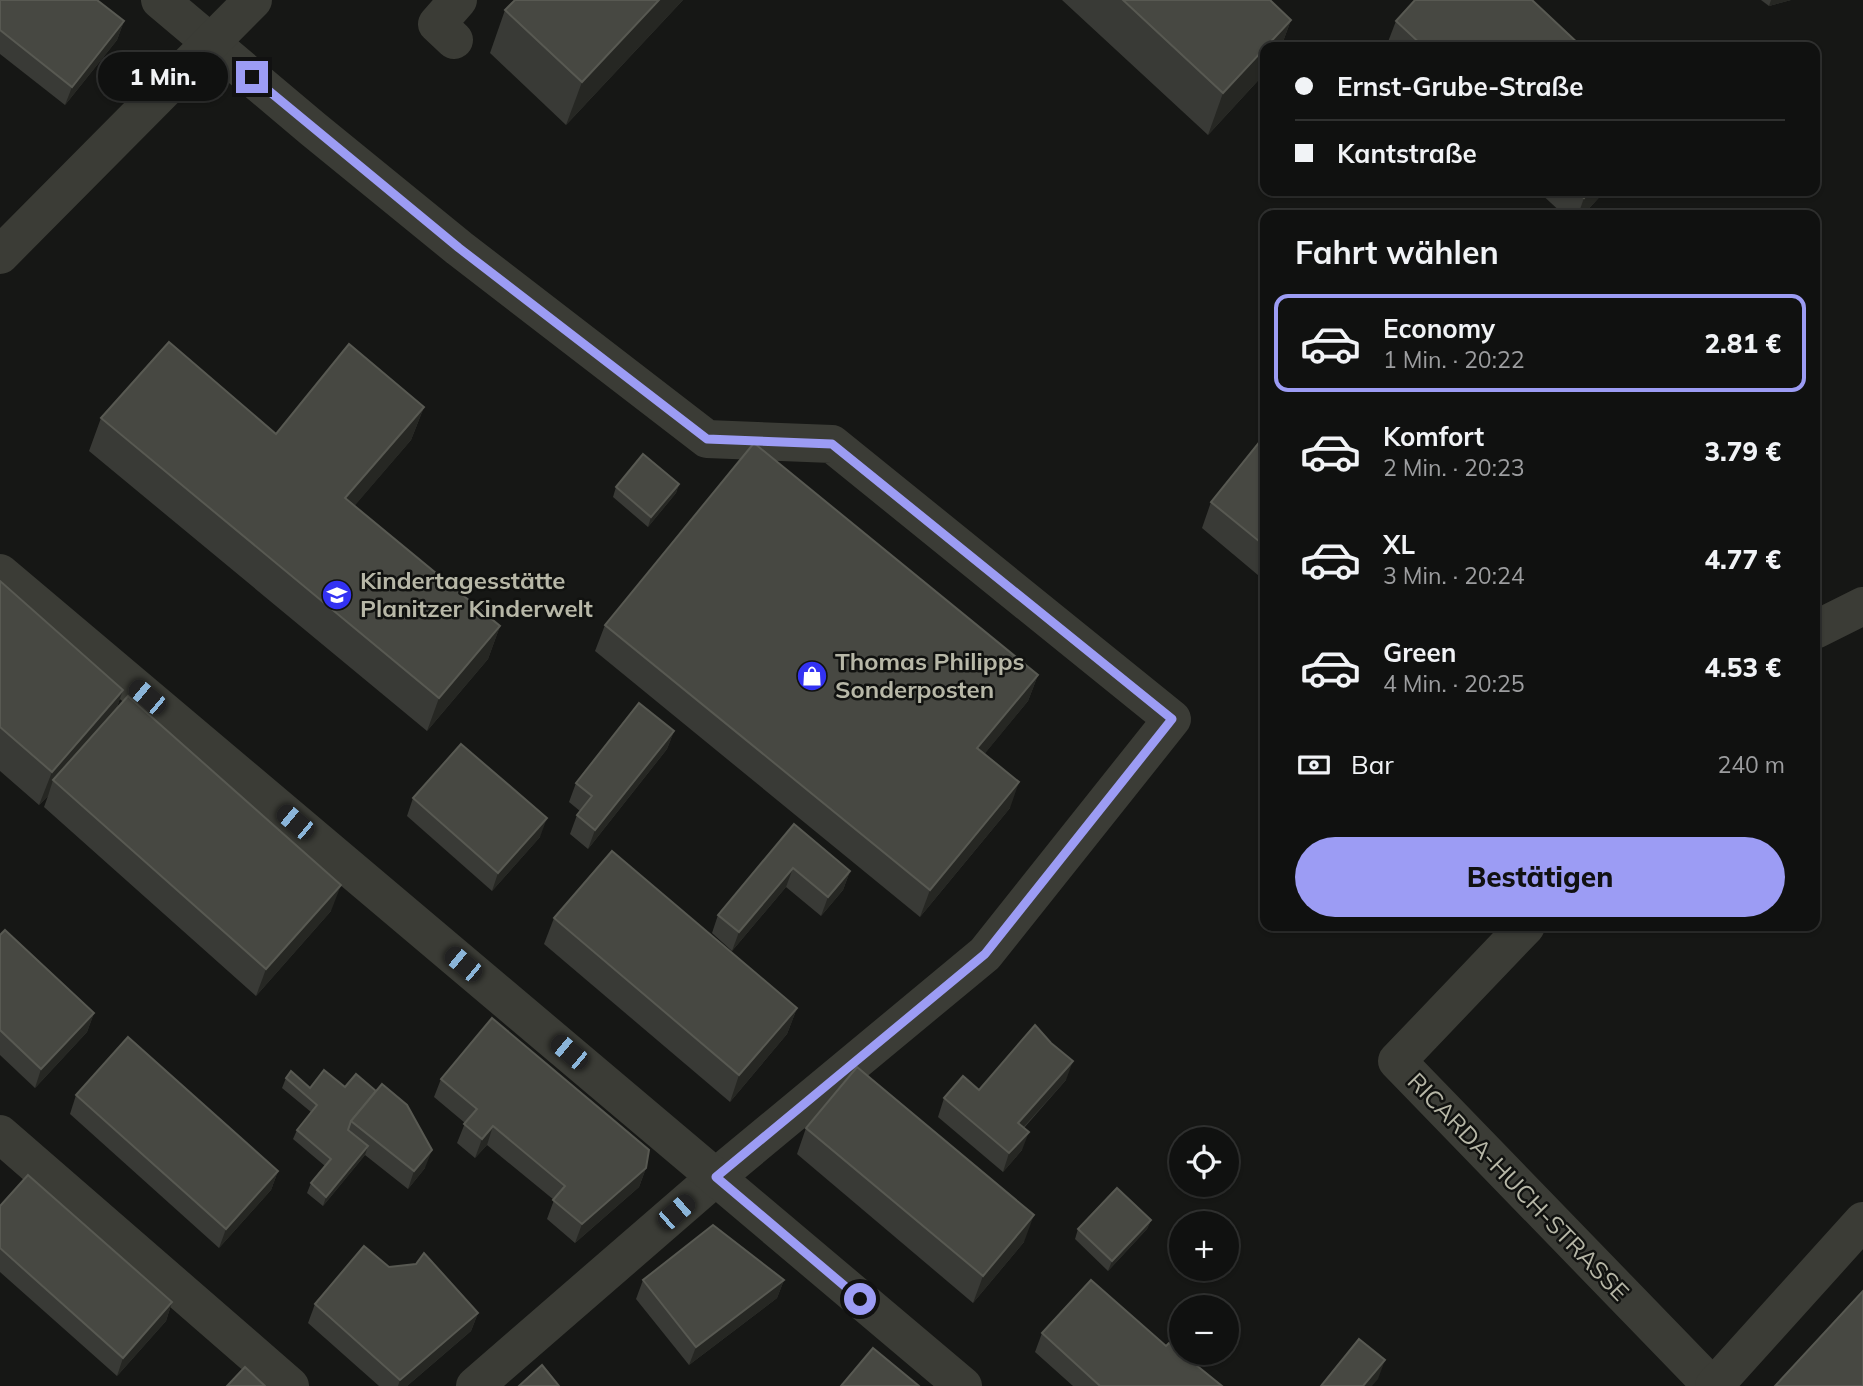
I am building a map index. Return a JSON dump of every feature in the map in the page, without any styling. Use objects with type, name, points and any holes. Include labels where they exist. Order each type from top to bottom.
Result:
[{"type":"street","points":[[160,0],[459,248],[707,439],[832,444],[1172,719],[985,954],[716,1177],[475,1386]]},
{"type":"street","points":[[5,240],[212,43],[253,0]]},
{"type":"street","points":[[454,40],[437,24],[458,0]]},
{"type":"street","points":[[0,573],[963,1386]]},
{"type":"street","points":[[1820,628],[1863,606]]},
{"type":"street","name":"RICARDA-HUCH-STRASSE","points":[[1521,931],[1397,1061],[1713,1386],[1863,1221]]},
{"type":"street","points":[[0,1134],[290,1386]]},
{"type":"building","points":[[0,0],[97,0],[124,21],[72,87],[0,30]]},
{"type":"building","points":[[515,0],[659,0],[582,82],[505,10]]},
{"type":"building","points":[[1123,0],[1270,0],[1291,20],[1271,42],[1260,42],[1260,53],[1223,93]]},
{"type":"building","points":[[1415,0],[1532,0],[1577,42],[1419,42],[1396,21]]},
{"type":"building","name":"Kindertagesstätte Planitzer Kinderwelt","points":[[169,342],[276,434],[349,344],[424,407],[345,498],[500,626],[439,698],[101,418]]},
{"type":"building","points":[[1260,441],[1260,542],[1211,502]]},
{"type":"building","name":"Thomas Philipps Sonderposten","points":[[754,443],[1038,675],[977,748],[1019,782],[930,890],[605,625]]},
{"type":"building","points":[[643,454],[679,484],[651,517],[616,487]]},
{"type":"building","points":[[0,581],[123,690],[52,772],[0,727]]},
{"type":"building","points":[[128,696],[341,885],[266,969],[53,780]]},
{"type":"building","points":[[639,703],[674,731],[595,830],[577,815],[592,796],[576,783]]},
{"type":"building","points":[[461,744],[547,818],[498,873],[413,798]]},
{"type":"building","points":[[794,824],[850,871],[828,897],[793,868],[739,932],[718,915]]},
{"type":"building","points":[[612,851],[797,1008],[739,1075],[554,918]]},
{"type":"building","points":[[5,930],[94,1013],[41,1069],[0,1030],[0,935]]},
{"type":"building","points":[[492,1018],[649,1150],[646,1168],[582,1224],[553,1200],[565,1186],[493,1126],[482,1139],[464,1124],[477,1109],[441,1079]]},
{"type":"building","points":[[1035,1025],[1073,1061],[1018,1123],[1029,1132],[1009,1153],[944,1098],[963,1076],[979,1090]]},
{"type":"building","points":[[128,1037],[278,1171],[226,1229],[76,1095]]},
{"type":"building","points":[[857,1067],[1034,1215],[983,1276],[806,1128]]},
{"type":"building","points":[[324,1070],[345,1087],[356,1074],[376,1091],[351,1121],[348,1130],[368,1146],[326,1197],[311,1183],[331,1159],[297,1130],[317,1105],[286,1078],[291,1071],[310,1088]]},
{"type":"building","points":[[382,1084],[407,1105],[432,1150],[414,1171],[351,1121]]},
{"type":"building","points":[[28,1175],[172,1302],[123,1358],[0,1248],[0,1206]]},
{"type":"building","points":[[1117,1188],[1151,1220],[1112,1261],[1078,1229]]},
{"type":"building","points":[[713,1225],[784,1280],[696,1347],[643,1280]]},
{"type":"building","points":[[364,1246],[389,1267],[416,1264],[424,1253],[478,1313],[400,1380],[315,1304]]},
{"type":"building","points":[[1091,1280],[1166,1346],[1169,1343],[1169,1365],[1196,1365],[1222,1386],[1100,1386],[1042,1333]]},
{"type":"building","points":[[1863,1291],[1863,1386],[1775,1386]]},
{"type":"building","points":[[1359,1339],[1385,1360],[1363,1386],[1321,1386]]},
{"type":"building","points":[[873,1348],[919,1386],[841,1386]]},
{"type":"building","points":[[542,1365],[559,1386],[519,1386]]},
{"type":"building","points":[[245,1367],[265,1386],[227,1386]]},
{"type":"place","name":"Kindertagesstätte Planitzer Kinderwelt","points":[[337,595]]},
{"type":"place","name":"Thomas Philipps Sonderposten","points":[[812,676]]},
{"type":"route","points":[[252,77],[459,248],[707,439],[832,444],[1172,719],[985,954],[716,1177],[860,1299]]}]
